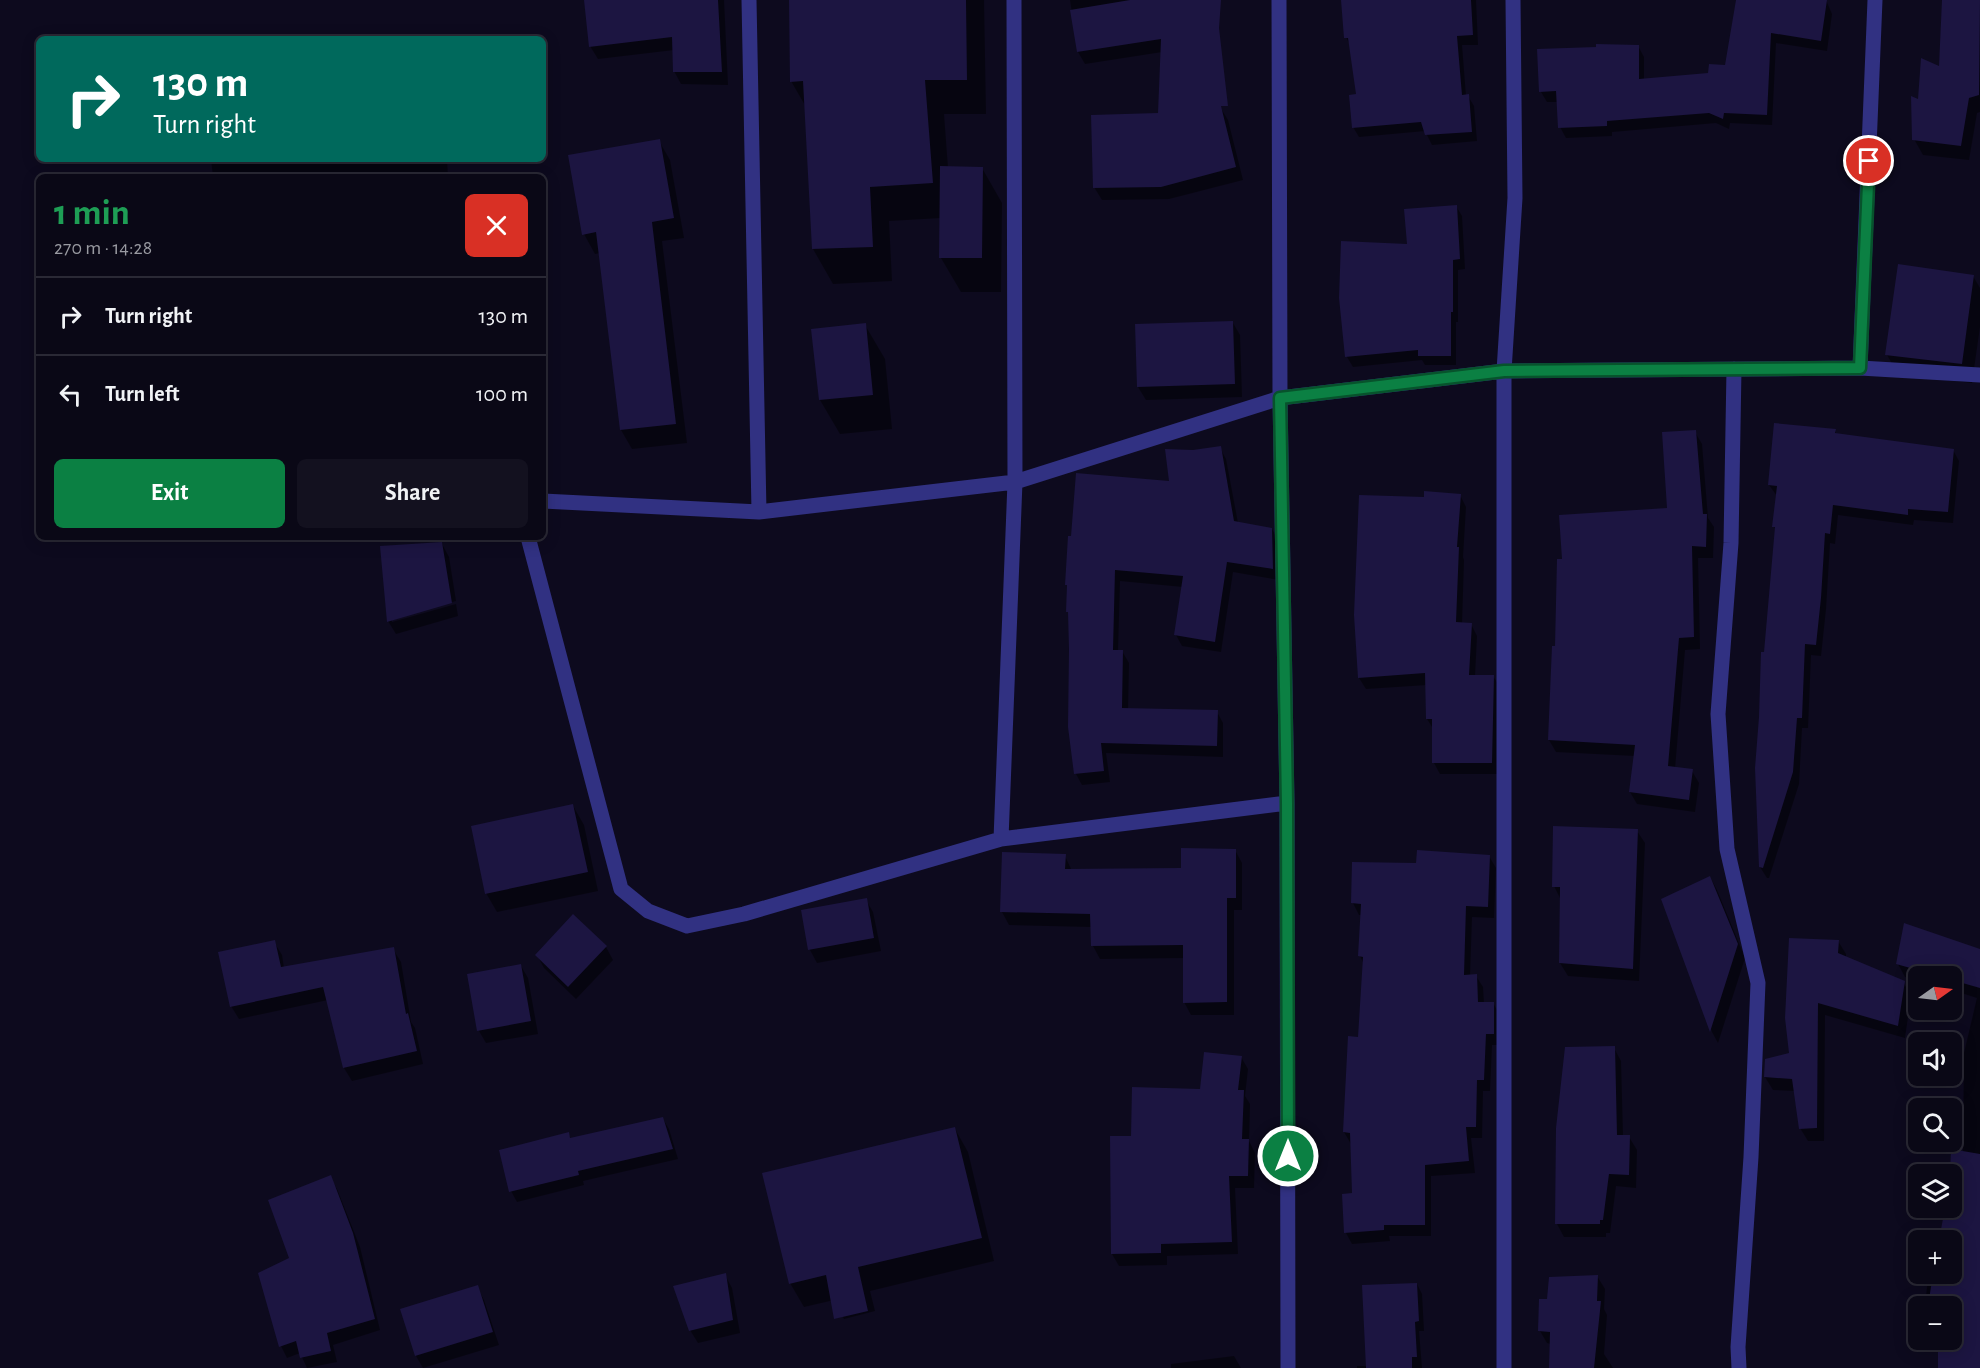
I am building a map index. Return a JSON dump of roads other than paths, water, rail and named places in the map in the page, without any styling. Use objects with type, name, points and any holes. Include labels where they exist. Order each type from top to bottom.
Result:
[{"type":"street","points":[[749,0],[759,512]]},
{"type":"street","points":[[1001,839],[1015,482],[1014,0]]},
{"type":"street","points":[[1279,0],[1280,398],[1287,803],[1288,1368]]},
{"type":"street","points":[[1504,1368],[1504,371],[1515,198],[1513,0]]},
{"type":"street","points":[[1860,368],[1875,0]]},
{"type":"street","points":[[546,501],[759,512],[1015,482],[1280,398],[1504,371],[1860,368],[1980,375]]},
{"type":"street","points":[[1734,369],[1731,543],[1718,714],[1727,849],[1758,983],[1751,1157],[1738,1347],[1739,1368]]},
{"type":"street","points":[[529,540],[621,889],[648,911],[687,926],[744,914],[1001,839],[1287,803]]}]
